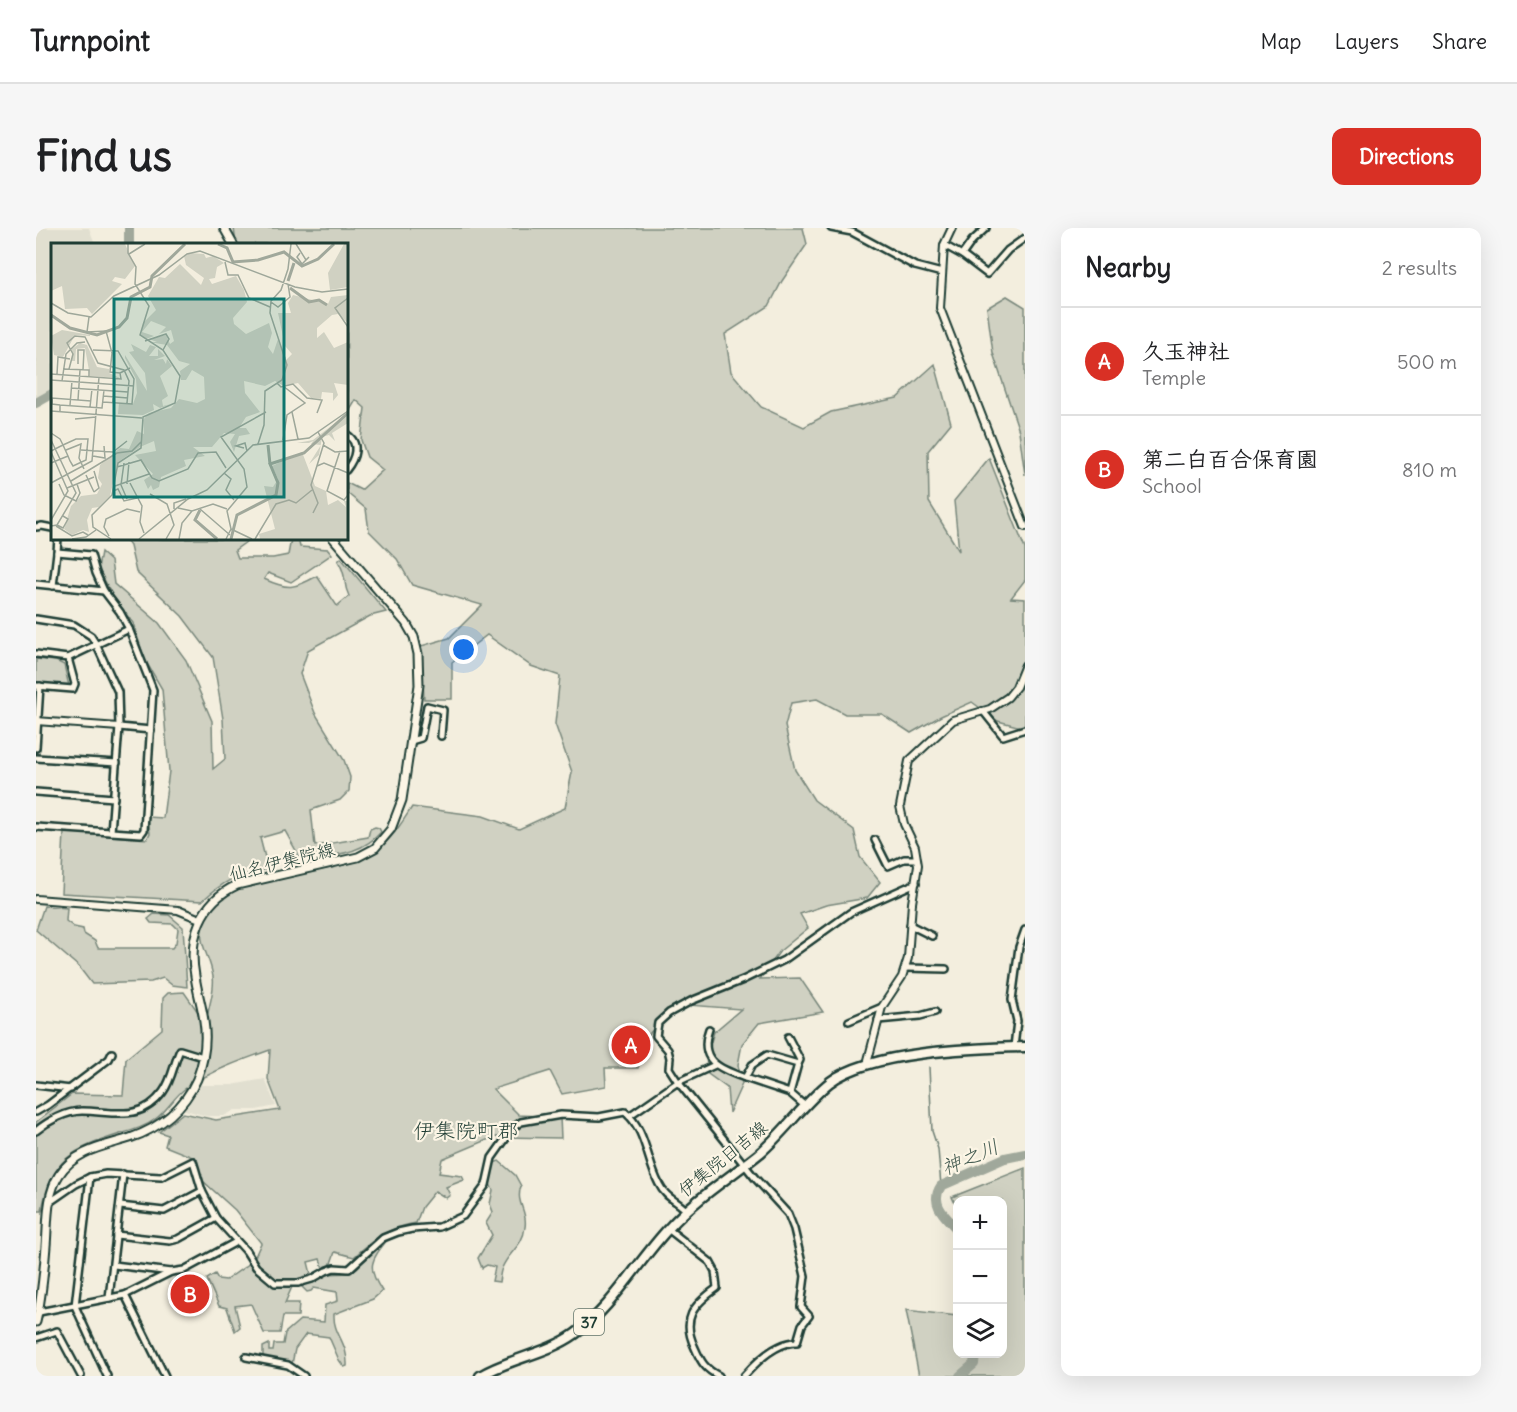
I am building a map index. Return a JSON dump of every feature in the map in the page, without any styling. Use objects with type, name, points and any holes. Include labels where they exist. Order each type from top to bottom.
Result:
[{"type":"main road","points":[[224,228],[232,243]]},
{"type":"main road","name":"仙名伊集院線","points":[[36,1322],[39,1312],[50,1202],[58,1176],[77,1158],[94,1149],[142,1133],[172,1114],[189,1094],[196,1079],[203,1057],[204,1020],[195,976],[193,955],[195,931],[214,900],[237,885],[347,861],[368,853],[391,829],[399,810],[419,675],[414,637],[396,610],[335,540]]},
{"type":"main road","name":"伊集院日吉線","points":[[480,1376],[576,1333],[611,1299],[668,1228],[686,1210],[745,1165],[778,1136],[805,1106],[836,1078],[851,1070],[869,1065],[939,1051],[1025,1047]]},
{"type":"street","points":[[831,228],[852,232],[915,266],[942,273]]},
{"type":"street","points":[[952,228],[944,245],[940,308],[1025,527]]},
{"type":"street","points":[[962,255],[972,241],[986,228]]},
{"type":"street","points":[[944,245],[987,274],[1008,250],[1025,238]]},
{"type":"street","points":[[348,436],[355,442],[356,450],[355,457],[348,467]]},
{"type":"street","points":[[36,527],[51,528]]},
{"type":"street","points":[[53,586],[58,540]]},
{"type":"street","points":[[36,827],[141,834],[144,830],[153,690],[129,629],[120,612],[104,591],[91,555],[57,552]]},
{"type":"street","points":[[36,584],[104,591]]},
{"type":"street","points":[[36,619],[74,625],[90,636],[118,692],[119,727],[111,832]]},
{"type":"street","points":[[36,654],[68,658],[129,629]]},
{"type":"street","points":[[36,748],[38,686],[73,689],[75,684],[68,658]]},
{"type":"street","points":[[869,1065],[868,1060],[882,1007],[906,968],[917,859],[900,806],[909,761],[953,720],[983,711],[1008,697],[1016,687],[1025,665]]},
{"type":"street","points":[[411,741],[420,738],[427,706],[443,710],[441,736]]},
{"type":"street","points":[[983,711],[1003,736],[1023,731]]},
{"type":"street","points":[[37,721],[151,730]]},
{"type":"street","points":[[36,758],[117,763]]},
{"type":"street","points":[[36,792],[114,798]]},
{"type":"street","points":[[875,840],[888,866],[904,859],[917,859]]},
{"type":"street","points":[[744,1376],[772,1350],[787,1343],[797,1342],[802,1325],[809,1316],[801,1307],[805,1276],[788,1214],[678,1082],[669,1068],[668,1050],[656,1036],[658,1023],[669,1013],[691,1001],[784,960],[851,912],[916,883]]},
{"type":"street","points":[[36,900],[178,910],[200,920]]},
{"type":"street","points":[[910,925],[932,936]]},
{"type":"street","points":[[1014,1047],[1017,1021],[1012,1000],[1019,947],[1025,930]]},
{"type":"street","points":[[906,968],[945,969]]},
{"type":"street","points":[[849,1021],[882,1007]]},
{"type":"street","points":[[878,1020],[920,1016],[935,1012]]},
{"type":"street","points":[[709,1029],[706,1045],[708,1055],[715,1065],[790,1093],[805,1106]]},
{"type":"street","points":[[788,1037],[800,1060],[790,1093]]},
{"type":"street","points":[[36,1131],[67,1113],[81,1111],[117,1114],[142,1110],[153,1103],[164,1091],[180,1050],[203,1057]]},
{"type":"street","points":[[36,1112],[71,1089],[109,1059],[112,1053]]},
{"type":"street","points":[[745,1078],[752,1065],[767,1055],[798,1064]]},
{"type":"street","points":[[629,1116],[678,1082],[715,1065]]},
{"type":"street","points":[[36,1085],[71,1089]]},
{"type":"street","points":[[50,1202],[75,1184],[90,1177],[106,1174],[161,1177],[193,1161],[202,1191],[216,1218],[246,1251],[256,1267],[279,1285],[305,1281],[334,1268],[349,1269],[383,1238],[411,1229],[439,1227],[463,1216],[486,1185],[492,1158],[514,1127],[521,1122],[561,1115],[599,1117],[625,1112],[644,1140],[658,1183],[672,1200],[686,1210]]},
{"type":"street","points":[[109,1298],[123,1174]]},
{"type":"street","points":[[90,1177],[75,1305],[107,1376]]},
{"type":"street","points":[[120,1206],[164,1210],[202,1191]]},
{"type":"street","points":[[116,1235],[170,1242],[216,1218]]},
{"type":"street","points":[[668,1228],[710,1262],[715,1271],[717,1288],[700,1300],[690,1318],[688,1333],[704,1366],[719,1376]]},
{"type":"street","points":[[114,1264],[171,1272],[184,1270],[236,1242]]},
{"type":"street","points":[[39,1312],[125,1295],[171,1272]]},
{"type":"street","points":[[125,1295],[165,1376]]},
{"type":"street","points":[[36,1338],[57,1331],[81,1376]]},
{"type":"street","points":[[246,1358],[288,1365],[304,1376]]},
{"type":"shaded area","points":[[36,228],[89,228],[95,243],[51,243],[51,390],[36,398]]},
{"type":"shaded area","points":[[234,228],[803,228],[807,244],[782,281],[769,306],[725,334],[731,372],[761,407],[804,427],[831,412],[897,398],[935,364],[951,423],[928,451],[929,502],[959,551],[954,501],[989,458],[1025,549],[1025,580],[1011,598],[1025,599],[1025,728],[998,721],[972,702],[911,733],[882,714],[845,714],[817,699],[791,703],[785,726],[795,770],[814,800],[854,830],[860,857],[880,882],[867,898],[826,905],[800,914],[808,928],[780,951],[760,979],[800,978],[823,1012],[759,1023],[742,1044],[738,1065],[742,1084],[729,1113],[727,1088],[708,1074],[706,1057],[714,1032],[741,1009],[676,1004],[650,1033],[638,1068],[605,1068],[606,1086],[562,1094],[550,1071],[493,1089],[519,1115],[560,1117],[561,1138],[494,1137],[442,1159],[439,1173],[462,1176],[464,1180],[446,1187],[450,1195],[446,1198],[435,1191],[422,1207],[416,1223],[382,1235],[354,1257],[335,1252],[330,1266],[323,1268],[320,1259],[308,1262],[311,1274],[295,1280],[285,1303],[299,1303],[298,1316],[283,1316],[280,1333],[264,1333],[251,1304],[235,1306],[240,1327],[235,1331],[227,1308],[219,1306],[207,1279],[215,1274],[218,1279],[226,1280],[253,1261],[261,1243],[235,1210],[203,1181],[195,1158],[165,1146],[168,1135],[159,1132],[183,1113],[216,1120],[280,1110],[268,1079],[270,1050],[227,1066],[196,1082],[182,1091],[159,1117],[146,1125],[104,1139],[67,1158],[51,1179],[42,1211],[36,1211],[36,1122],[72,1094],[123,1095],[126,1059],[162,1029],[163,998],[168,993],[184,992],[200,1015],[208,1013],[213,981],[203,943],[202,929],[204,920],[214,904],[230,893],[276,878],[348,864],[366,857],[387,842],[412,807],[483,816],[519,829],[565,808],[572,772],[555,724],[560,676],[531,666],[487,635],[452,662],[452,699],[424,699],[421,646],[449,638],[482,605],[412,585],[397,559],[369,531],[366,509],[348,494],[348,484],[361,490],[383,470],[367,457],[361,440],[365,408],[356,400],[348,413],[348,243],[236,243]]},
{"type":"shaded area","points":[[1007,296],[1025,307],[1025,475],[1019,431],[993,353],[987,308]]},
{"type":"shaded area","points":[[126,540],[249,540],[235,550],[238,558],[273,558],[288,555],[291,540],[298,540],[300,547],[328,549],[332,554],[291,582],[268,573],[264,579],[279,585],[296,586],[317,576],[337,606],[349,596],[338,561],[341,558],[386,612],[370,616],[308,650],[300,674],[315,713],[344,760],[350,777],[349,791],[340,800],[311,810],[315,846],[368,837],[370,829],[379,828],[381,832],[373,840],[364,846],[343,853],[299,856],[285,831],[260,838],[268,869],[232,879],[202,901],[61,893],[64,832],[147,839],[150,833],[148,817],[163,818],[169,771],[162,689],[145,660],[133,623],[114,598],[98,568],[101,552],[111,561],[114,584],[159,623],[186,660],[212,721],[213,769],[225,759],[223,719],[213,657],[182,616],[136,572],[130,546]]},
{"type":"shaded area","points":[[36,659],[56,661],[64,665],[69,686],[36,684]]},
{"type":"shaded area","points":[[44,906],[67,908],[66,921],[74,927],[83,929],[84,934],[95,941],[98,948],[172,948],[176,943],[178,929],[173,924],[151,923],[148,919],[154,914],[169,915],[183,927],[187,987],[172,985],[163,978],[151,982],[92,984],[79,967],[36,930]]},
{"type":"shaded area","points":[[265,1079],[276,1106],[256,1110],[235,1110],[224,1116],[206,1116],[182,1109],[198,1085],[232,1085]]},
{"type":"shaded area","points":[[499,1161],[515,1175],[521,1186],[520,1202],[525,1221],[522,1239],[505,1262],[499,1282],[492,1281],[495,1267],[487,1265],[482,1268],[478,1258],[492,1235],[486,1223],[493,1212],[490,1204],[493,1190],[490,1184],[494,1163]]},
{"type":"shaded area","points":[[1025,1168],[1025,1376],[919,1376],[906,1310],[953,1316],[953,1358],[1007,1358],[1007,1196],[955,1196]]},
{"type":"shaded area","points":[[388,1239],[374,1258],[372,1270],[382,1291],[373,1299],[334,1314],[334,1321],[347,1357],[347,1366],[344,1367],[339,1360],[329,1337],[306,1334],[295,1349],[292,1364],[263,1358],[263,1347],[269,1344],[269,1351],[273,1351],[274,1344],[283,1344],[285,1333],[300,1320],[324,1322],[325,1305],[338,1301],[337,1292],[314,1288],[307,1292],[300,1285],[312,1282],[326,1274],[349,1273]]},
{"type":"shaded area","points":[[192,1270],[205,1299],[177,1304],[165,1278]]},
{"type":"waterway","points":[[129,228],[129,243]]},
{"type":"waterway","points":[[36,403],[51,395]]},
{"type":"waterway","points":[[929,1067],[932,1131],[938,1149],[941,1186]]},
{"type":"waterway","name":"神之川","points":[[953,1225],[940,1210],[938,1204],[937,1199],[941,1186],[1005,1158],[1025,1154]]},
{"type":"waterway","name":"神之川","points":[[960,1376],[974,1364],[975,1358]]},
{"type":"place","name":"久玉神社","points":[[631,1045]]},
{"type":"place","name":"第二白百合保育園","points":[[190,1294]]},
{"type":"district","name":"伊集院町郡","points":[[466,1131]]}]
